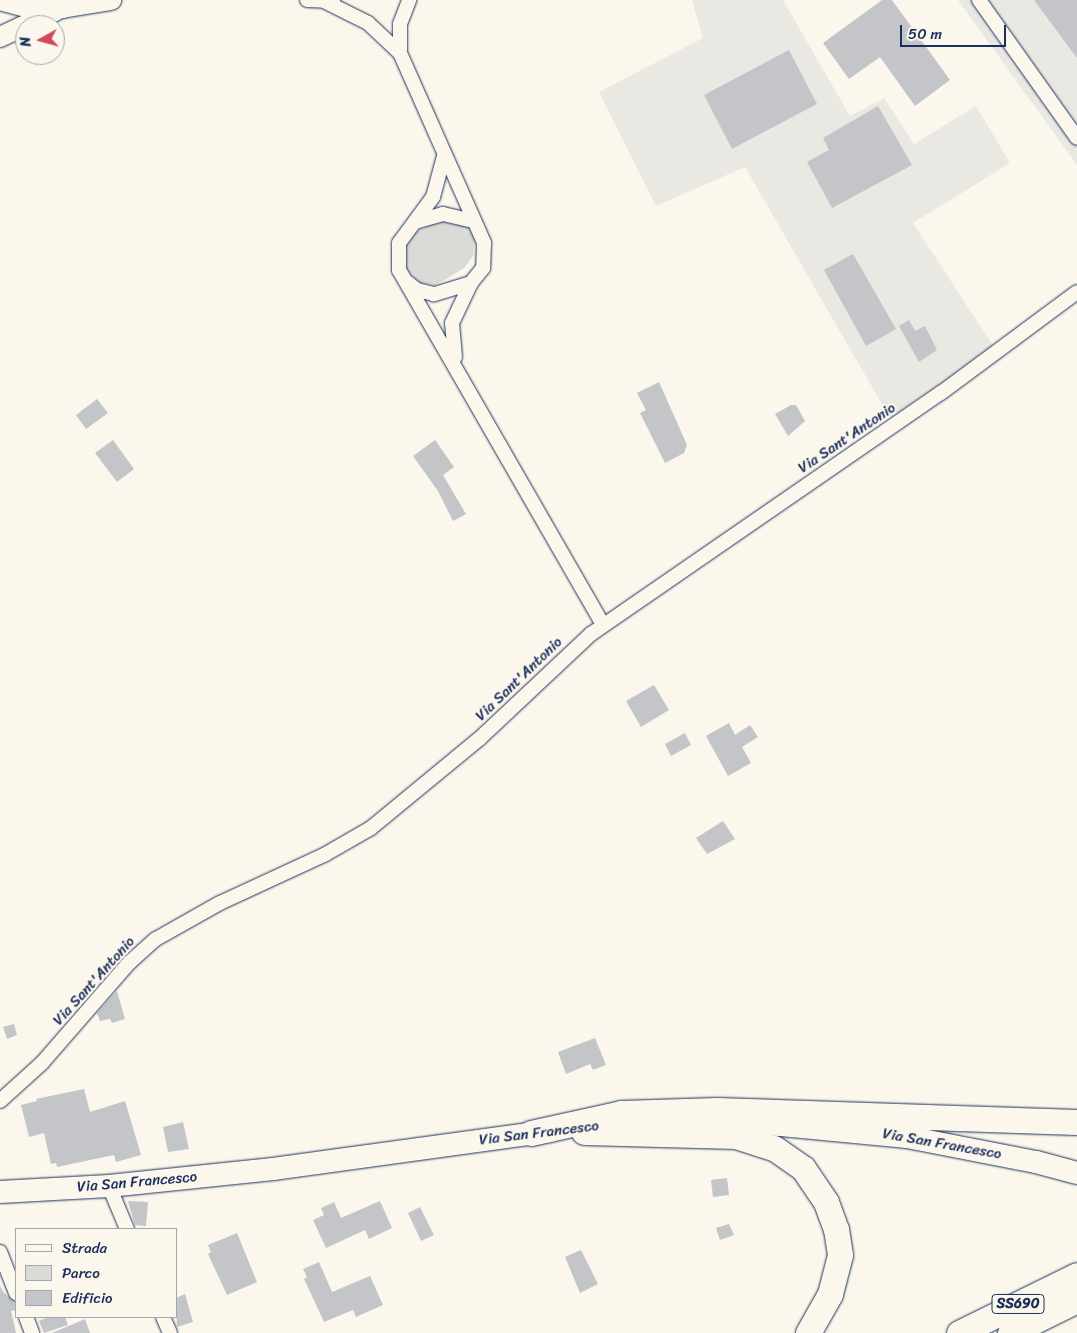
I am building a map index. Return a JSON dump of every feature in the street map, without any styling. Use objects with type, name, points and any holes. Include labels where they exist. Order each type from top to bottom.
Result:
[{"type":"highway","points":[[531,1133],[621,1114],[717,1110],[1077,1122]]},
{"type":"highway","points":[[531,1133],[722,1134],[758,1142],[790,1157],[808,1173],[820,1190],[833,1222],[839,1249],[834,1285],[808,1333]]},
{"type":"highway","name":"SS690","points":[[959,1333],[1077,1275]]},
{"type":"highway","name":"SS690","points":[[1010,1333],[1077,1300]]},
{"type":"main road","points":[[0,0],[26,7],[62,8],[111,0]]},
{"type":"main road","points":[[0,35],[62,8]]},
{"type":"main road","points":[[0,9],[3,23],[0,35]]},
{"type":"main road","name":"Via San Francesco","points":[[0,1192],[109,1186],[273,1169],[531,1133],[612,1125],[672,1123],[844,1129],[974,1148],[1077,1173]]},
{"type":"street","points":[[307,0],[331,1],[368,22],[400,54],[474,221],[485,253],[483,268],[470,283],[454,315],[451,332],[452,349],[462,375]]},
{"type":"street","points":[[400,54],[400,24],[409,0]]},
{"type":"street","points":[[979,0],[1077,138]]},
{"type":"street","points":[[444,156],[436,191],[412,224],[398,250],[402,276],[462,375],[603,625]]},
{"type":"street","points":[[412,224],[444,214],[474,221]]},
{"type":"street","points":[[402,276],[413,287],[429,294],[451,291],[470,283]]},
{"type":"street","name":"Via Sant'Antonio","points":[[0,1101],[42,1063],[129,962],[149,944],[203,912],[324,855],[376,824],[479,739],[564,656],[603,625],[941,393],[1077,292]]},
{"type":"street","points":[[109,1186],[127,1228]]},
{"type":"street","points":[[0,1252],[15,1290]]},
{"type":"street","points":[[26,1318],[32,1333]]},
{"type":"street","points":[[163,1318],[170,1333]]},
{"type":"shaded area","points":[[692,0],[783,0],[850,116],[884,98],[914,144],[976,106],[1010,163],[913,223],[994,347],[890,418],[745,167],[656,206],[599,92],[703,38]]},
{"type":"shaded area","points":[[958,0],[1077,0],[1077,165]]},
{"type":"green space","points":[[440,220],[465,224],[470,228],[475,240],[473,256],[464,268],[443,281],[434,285],[418,283],[401,261],[409,235]]},
{"type":"building","points":[[882,0],[892,0],[950,80],[915,106],[880,57],[849,79],[823,43]]},
{"type":"building","points":[[1034,0],[1077,0],[1077,58]]},
{"type":"building","points":[[789,50],[817,104],[732,149],[704,95]]},
{"type":"building","points":[[878,106],[912,165],[832,208],[807,162],[829,150],[823,138]]},
{"type":"building","points":[[853,254],[896,329],[866,346],[824,270]]},
{"type":"building","points":[[909,320],[915,331],[925,326],[937,350],[919,362],[899,326]]},
{"type":"building","points":[[659,382],[687,445],[684,453],[665,463],[640,413],[646,410],[637,393]]},
{"type":"building","points":[[97,399],[108,413],[86,429],[76,415]]},
{"type":"building","points":[[791,405],[796,405],[805,421],[788,436],[775,414]]},
{"type":"building","points":[[113,440],[134,469],[117,482],[95,453]]},
{"type":"building","points":[[435,440],[454,467],[443,475],[466,514],[453,521],[438,491],[413,456]]},
{"type":"building","points":[[654,685],[669,710],[641,727],[626,701]]},
{"type":"building","points":[[729,723],[735,735],[750,725],[758,737],[742,747],[751,763],[728,776],[706,736]]},
{"type":"building","points":[[685,733],[691,745],[671,756],[665,744]]},
{"type":"building","points":[[723,821],[735,839],[707,854],[696,838]]},
{"type":"building","points":[[117,991],[125,1019],[112,1023],[110,1019],[100,1021],[97,1013]]},
{"type":"building","points":[[14,1024],[17,1035],[7,1039],[3,1027]]},
{"type":"building","points":[[595,1038],[606,1065],[593,1070],[590,1064],[566,1074],[558,1052]]},
{"type":"building","points":[[84,1089],[90,1112],[125,1101],[141,1155],[116,1162],[114,1155],[57,1167],[56,1163],[51,1164],[44,1133],[29,1137],[21,1105],[37,1101],[36,1099]]},
{"type":"building","points":[[183,1122],[189,1149],[168,1152],[163,1127]]},
{"type":"building","points":[[727,1178],[729,1195],[713,1197],[711,1180]]},
{"type":"building","points":[[128,1201],[148,1202],[146,1226],[135,1225]]},
{"type":"building","points":[[380,1201],[392,1228],[369,1239],[365,1230],[326,1248],[313,1220],[324,1215],[321,1208],[334,1202],[341,1218]]},
{"type":"building","points":[[420,1207],[434,1235],[421,1241],[408,1213]]},
{"type":"building","points":[[729,1224],[734,1235],[720,1240],[716,1228]]},
{"type":"building","points":[[237,1233],[257,1282],[227,1295],[208,1254],[211,1252],[208,1245]]},
{"type":"building","points":[[581,1250],[598,1284],[580,1293],[565,1257]]},
{"type":"building","points":[[319,1262],[332,1292],[370,1276],[383,1305],[356,1317],[353,1310],[324,1322],[304,1279],[307,1277],[303,1269]]},
{"type":"building","points":[[0,1286],[4,1293],[15,1301],[15,1310],[11,1311],[16,1333],[0,1333]]},
{"type":"building","points":[[185,1294],[193,1322],[177,1327],[178,1318],[178,1297]]},
{"type":"building","points":[[46,1318],[65,1318],[68,1325],[44,1333],[39,1321]]},
{"type":"building","points":[[85,1319],[90,1333],[52,1333]]}]
